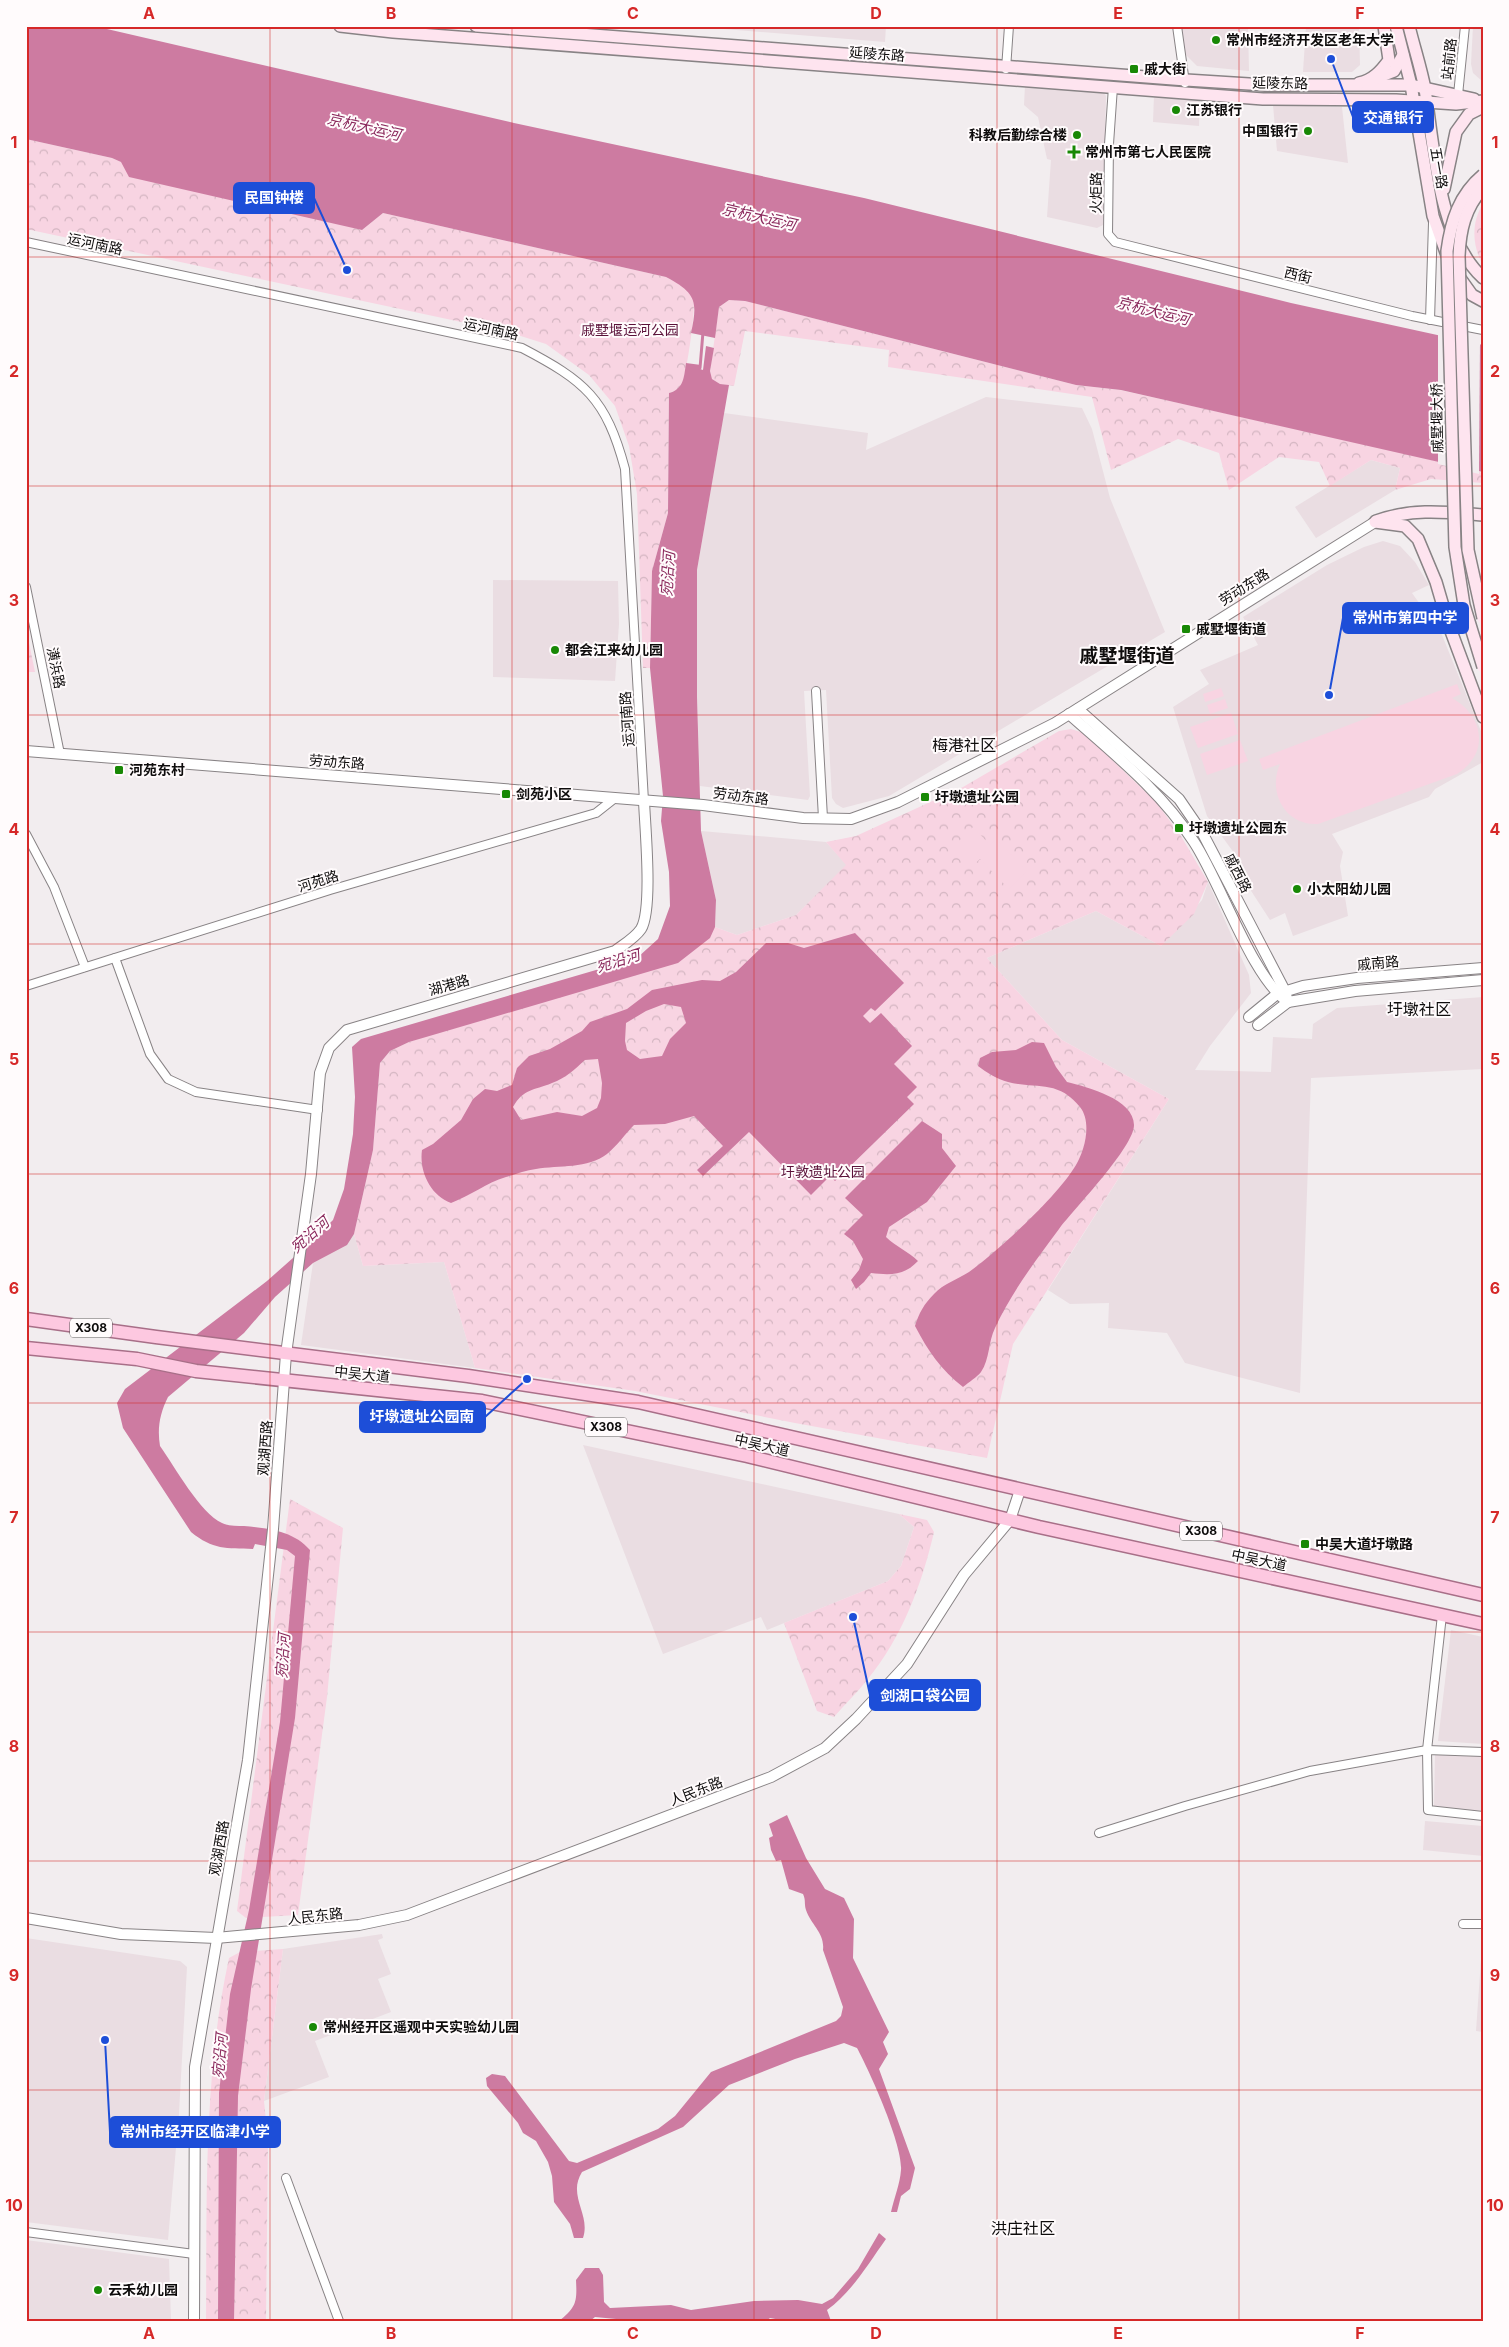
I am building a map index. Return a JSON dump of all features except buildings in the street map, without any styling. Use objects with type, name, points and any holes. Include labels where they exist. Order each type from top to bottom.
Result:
[{"type":"main road","name":"延陵东路","points":[[340,26],[526,42],[1006,73],[1265,85],[1410,85],[1483,101]]},
{"type":"main road","name":"延陵东路","points":[[476,26],[530,28],[1006,73],[1113,87],[1263,99],[1396,100],[1456,104],[1483,101]]},
{"type":"main road","points":[[1366,81],[1380,72],[1389,60],[1384,26]]},
{"type":"main road","name":"五一路","points":[[1396,26],[1410,85],[1433,216],[1450,265],[1472,295],[1483,301]]},
{"type":"main road","name":"五一路","points":[[1409,26],[1424,87],[1442,196],[1460,250],[1483,278]]},
{"type":"main road","points":[[1350,85],[1394,71],[1403,55]]},
{"type":"main road","points":[[1442,196],[1456,132],[1469,114],[1483,107]]},
{"type":"main road","name":"戚墅堰大桥","points":[[1483,175],[1470,185],[1459,203],[1450,231],[1447,251],[1455,547],[1464,605],[1483,667]]},
{"type":"main road","name":"戚墅堰大桥","points":[[1483,188],[1468,209],[1460,232],[1459,256],[1468,550],[1483,618]]},
{"type":"main road","points":[[1375,522],[1391,516],[1427,510],[1483,515]]},
{"type":"main road","points":[[1375,522],[1405,526],[1418,539],[1436,582],[1448,623],[1483,717]]},
{"type":"main road","name":"中吴大道","points":[[26,1318],[156,1337],[468,1376],[638,1402],[1483,1595]]},
{"type":"main road","name":"中吴大道","points":[[26,1348],[137,1359],[196,1371],[482,1401],[747,1456],[1010,1520],[1483,1624]]},
{"type":"street","points":[[1006,73],[1009,26]]},
{"type":"street","points":[[1178,26],[1186,80],[1185,93]]},
{"type":"street","name":"站前路","points":[[1458,95],[1465,26]]},
{"type":"street","points":[[526,42],[530,28]]},
{"type":"street","name":"火炬路","points":[[1110,239],[1108,234],[1109,144],[1113,87]]},
{"type":"street","points":[[1430,320],[1433,216]]},
{"type":"street","name":"西街","points":[[1110,239],[1115,242],[1430,320],[1483,330]]},
{"type":"street","name":"运河南路","points":[[26,242],[522,348],[561,369],[587,390],[603,409],[618,442],[625,469],[644,801]]},
{"type":"street","name":"劳动东路","points":[[26,751],[703,805],[803,818],[851,819],[898,802],[1073,712],[1375,522]]},
{"type":"street","name":"潢浜路","points":[[26,587],[60,754]]},
{"type":"street","points":[[816,691],[823,818]]},
{"type":"street","name":"戚西路","points":[[1073,712],[1169,807],[1198,849],[1261,971],[1281,993]]},
{"type":"street","name":"河苑路","points":[[26,986],[330,890],[596,813],[615,798]]},
{"type":"street","name":"湖港路","points":[[286,1354],[318,1110],[320,1073],[329,1048],[347,1030],[615,951],[630,940],[642,928],[647,910],[644,801]]},
{"type":"street","points":[[26,834],[54,887],[85,967]]},
{"type":"street","points":[[115,958],[150,1054],[168,1079],[196,1092],[318,1110]]},
{"type":"street","name":"戚南路","points":[[1249,1016],[1281,993],[1357,978],[1483,968]]},
{"type":"street","name":"戚南路","points":[[1258,1025],[1288,1002],[1355,991],[1483,980]]},
{"type":"street","points":[[1281,993],[1288,1002]]},
{"type":"street","points":[[284,1380],[286,1354]]},
{"type":"street","name":"观湖西路","points":[[194,2321],[195,2067],[248,1760],[273,1529],[284,1380]]},
{"type":"street","name":"人民东路","points":[[216,1938],[359,1925],[407,1915],[771,1778],[825,1748],[856,1719],[906,1664],[964,1575],[1010,1520],[1020,1490]]},
{"type":"street","points":[[1442,1615],[1427,1750],[1428,1810],[1483,1816]]},
{"type":"street","points":[[1099,1833],[1185,1806],[1310,1771],[1427,1750],[1483,1752]]},
{"type":"street","points":[[26,1918],[122,1934],[216,1938]]},
{"type":"street","points":[[1463,1924],[1483,1924]]},
{"type":"street","points":[[286,2178],[338,2321]]},
{"type":"street","points":[[26,2232],[194,2254]]},
{"type":"shaded area","points":[[687,26],[886,26],[885,42]]},
{"type":"shaded area","name":"常州市经济开发区老年大学","points":[[1181,26],[1248,26],[1249,71],[1197,66],[1185,54]]},
{"type":"shaded area","points":[[1306,26],[1359,26],[1360,65],[1352,72],[1303,72]]},
{"type":"shaded area","points":[[1473,26],[1483,26],[1483,82],[1473,73],[1471,64]]},
{"type":"shaded area","name":"常州市第七人民医院","points":[[1025,85],[1096,91],[1103,92],[1106,96],[1103,225],[1097,228],[1047,217],[1051,160],[1047,159],[1038,117],[1024,105]]},
{"type":"shaded area","points":[[1154,95],[1200,99],[1199,126],[1153,122]]},
{"type":"shaded area","points":[[1273,105],[1342,107],[1348,163],[1277,151]]},
{"type":"shaded area","points":[[986,397],[1082,408],[1092,429],[1110,498],[1165,632],[889,796],[843,808],[836,804],[832,798],[826,690],[804,691],[810,796],[808,800],[700,786],[697,697],[697,570],[724,413],[868,433],[866,450]]},
{"type":"shaded area","points":[[1371,460],[1400,468],[1395,490],[1316,538],[1295,507]]},
{"type":"shaded area","points":[[1383,541],[1400,546],[1415,562],[1429,585],[1412,593],[1442,635],[1483,736],[1483,762],[1435,789],[1429,797],[1332,834],[1343,852],[1340,866],[1348,916],[1293,936],[1285,913],[1270,920],[1231,860],[1237,857],[1207,816],[1173,707],[1209,684],[1200,670],[1258,645],[1243,617],[1327,565],[1364,547]]},
{"type":"shaded area","name":"都会江来幼儿园","points":[[493,580],[618,581],[619,624],[615,681],[493,677]]},
{"type":"shaded area","points":[[701,831],[826,842],[847,865],[796,915],[737,935],[715,927],[716,900]]},
{"type":"shaded area","points":[[1208,882],[1249,975],[1251,993],[1210,1046],[1195,1070],[1271,1072],[1273,1037],[1312,1039],[1313,1024],[1337,1008],[1483,997],[1483,1069],[1311,1078],[1300,1393],[1185,1363],[1167,1333],[1108,1328],[1109,1303],[1070,1304],[1048,1290],[1169,1099],[1062,1040],[987,958],[1096,911],[1161,946],[1202,900]]},
{"type":"shaded area","points":[[354,1234],[363,1266],[444,1262],[475,1368],[301,1345],[313,1263],[336,1250]]},
{"type":"shaded area","points":[[583,1445],[899,1514],[914,1527],[901,1566],[888,1581],[767,1630],[761,1617],[663,1654]]},
{"type":"shaded area","points":[[1451,1630],[1483,1637],[1483,1744],[1438,1741]]},
{"type":"shaded area","points":[[1435,1752],[1483,1755],[1483,1811],[1434,1807]]},
{"type":"shaded area","points":[[1425,1821],[1483,1826],[1483,1856],[1423,1850]]},
{"type":"shaded area","points":[[1483,1931],[1483,2032],[1476,2031]]},
{"type":"shaded area","name":"常州经开区遥观中天实验幼儿园","points":[[382,1934],[383,1938],[378,1940],[391,1974],[378,1979],[391,2012],[315,2041],[329,2077],[264,2101],[283,1949]]},
{"type":"shaded area","points":[[26,1938],[180,1961],[187,1967],[179,2113],[168,2240],[26,2222]]},
{"type":"shaded area","name":"云禾幼儿园","points":[[26,2240],[169,2259],[171,2321],[26,2321]]},
{"type":"green space","name":"戚墅堰运河公园","points":[[26,139],[112,158],[362,230],[383,213],[666,277],[691,293],[694,303],[684,379],[678,389],[669,393],[668,513],[652,571],[650,668],[643,668],[637,494],[629,446],[615,406],[589,375],[546,344],[508,332],[26,229]]},
{"type":"green space","points":[[1483,204],[1483,265],[1479,258],[1474,234],[1476,218]]},
{"type":"green space","name":"戚墅堰运河公园","points":[[729,300],[745,301],[1076,385],[1120,390],[1404,453],[1483,473],[1483,483],[1431,479],[1395,490],[1400,468],[1371,460],[1330,486],[1319,462],[1279,457],[1229,490],[1219,453],[1178,439],[1111,470],[1092,397],[888,367],[889,350],[745,331],[734,386],[720,384],[712,379],[710,371],[719,307]]},
{"type":"green space","points":[[26,628],[35,672],[26,672]]},
{"type":"green space","points":[[1457,684],[1461,694],[1452,698],[1471,715],[1479,735],[1475,756],[1457,774],[1318,824],[1297,820],[1288,814],[1282,806],[1276,786],[1280,764],[1263,770],[1259,759]]},
{"type":"green space","points":[[1221,688],[1224,696],[1205,702],[1203,694]]},
{"type":"green space","points":[[1225,699],[1228,708],[1210,714],[1207,705]]},
{"type":"green space","points":[[1231,713],[1238,734],[1198,748],[1190,727]]},
{"type":"green space","name":"圩敦遗址公园","points":[[1071,729],[1084,733],[1156,802],[1181,836],[1208,882],[1194,914],[1161,946],[1096,911],[987,958],[1062,1040],[1169,1099],[1013,1344],[987,1458],[795,1423],[635,1391],[475,1368],[444,1262],[363,1266],[354,1234],[373,1150],[380,1063],[390,1051],[409,1042],[673,950],[687,912],[715,927],[737,935],[796,915],[846,865],[826,842],[856,836],[963,787],[1059,731]]},
{"type":"green space","points":[[1240,740],[1248,761],[1207,775],[1200,754]]},
{"type":"green space","points":[[973,827],[990,845],[996,839],[1027,871],[1009,889],[980,859],[970,868],[951,849]]},
{"type":"green space","points":[[290,1499],[343,1528],[327,1697],[298,1915],[246,1918],[237,1911]]},
{"type":"green space","points":[[899,1514],[927,1520],[934,1532],[917,1591],[891,1646],[863,1685],[834,1717],[817,1711],[784,1623],[888,1581],[901,1566],[914,1527]]},
{"type":"green space","points":[[283,1949],[264,2101],[268,2140],[266,2321],[206,2321],[208,2139],[215,2048],[229,1958],[240,1952]]},
{"type":"water","name":"京杭大运河","points":[[26,26],[94,26],[514,123],[864,198],[1291,303],[1483,345],[1483,472],[1121,390],[1076,385],[745,301],[729,300],[719,307],[715,338],[691,333],[694,313],[692,299],[684,288],[666,277],[383,213],[362,230],[129,177],[121,162],[112,158],[26,139]]},
{"type":"water","points":[[706,346],[714,348],[710,371],[712,379],[720,384],[729,385],[697,570],[697,697],[701,831],[716,900],[715,927],[710,938],[678,963],[409,1042],[390,1051],[380,1063],[373,1150],[354,1234],[347,1245],[313,1263],[275,1297],[244,1333],[168,1397],[161,1415],[159,1427],[160,1446],[205,1510],[214,1518],[227,1525],[262,1528],[288,1535],[304,1544],[310,1550],[295,1718],[251,1989],[238,2096],[234,2321],[218,2321],[219,2093],[230,1994],[249,1910],[280,1722],[295,1556],[287,1550],[255,1544],[253,1549],[220,1547],[206,1542],[191,1532],[123,1428],[117,1403],[125,1389],[267,1281],[333,1220],[344,1189],[353,1134],[355,1097],[352,1047],[361,1039],[637,958],[658,939],[670,906],[669,872],[661,821],[663,796],[650,668],[652,571],[668,513],[669,393],[678,389],[684,378],[686,363],[701,365],[700,369],[703,370]]},
{"type":"water","points":[[855,933],[904,983],[875,1011],[871,1008],[863,1016],[870,1023],[881,1013],[912,1046],[894,1064],[917,1087],[907,1097],[914,1104],[835,1181],[830,1176],[811,1195],[749,1132],[703,1176],[697,1170],[723,1146],[694,1116],[665,1124],[634,1125],[611,1151],[599,1159],[573,1166],[521,1172],[492,1183],[451,1203],[437,1194],[427,1181],[422,1166],[422,1150],[433,1144],[461,1120],[473,1099],[485,1089],[497,1091],[512,1085],[517,1068],[529,1056],[550,1049],[582,1031],[590,1022],[627,1009],[652,990],[702,980],[720,981],[736,972],[766,943],[788,943],[804,948]],"holes":[[[664,1004],[681,1007],[686,1023],[670,1039],[662,1056],[640,1059],[627,1050],[625,1041],[626,1023],[646,1011]],[[598,1059],[602,1083],[601,1098],[597,1108],[582,1116],[557,1112],[521,1120],[513,1107],[521,1096],[562,1079],[585,1060]]]},
{"type":"water","points":[[1032,1042],[1044,1043],[1056,1067],[1067,1082],[1097,1091],[1118,1101],[1132,1116],[1134,1125],[1125,1148],[1059,1229],[1016,1289],[995,1328],[984,1367],[979,1374],[963,1387],[942,1367],[920,1335],[915,1326],[920,1313],[927,1301],[938,1290],[969,1272],[1011,1237],[1042,1207],[1076,1165],[1086,1136],[1084,1113],[1072,1098],[1063,1092],[1046,1087],[1004,1081],[992,1076],[978,1066],[980,1058],[992,1052],[1016,1050]]},
{"type":"water","points":[[922,1121],[942,1134],[942,1148],[956,1166],[927,1202],[889,1227],[886,1237],[918,1261],[902,1272],[871,1273],[856,1289],[851,1280],[859,1270],[863,1259],[853,1241],[844,1234],[863,1215],[845,1198]]},
{"type":"water","points":[[787,1815],[806,1858],[825,1889],[844,1898],[854,1919],[853,1958],[889,2032],[883,2042],[888,2054],[879,2069],[915,2168],[910,2189],[901,2196],[897,2212],[891,2212],[901,2170],[897,2144],[870,2074],[857,2048],[844,2043],[795,2059],[729,2085],[683,2127],[582,2172],[577,2189],[585,2229],[583,2238],[574,2238],[570,2224],[554,2202],[552,2176],[548,2162],[536,2141],[523,2133],[518,2123],[487,2086],[486,2078],[492,2074],[505,2076],[569,2161],[577,2163],[658,2129],[675,2116],[711,2072],[836,2021],[841,2016],[843,2007],[823,1950],[822,1939],[805,1908],[803,1894],[789,1889],[781,1860],[776,1861],[771,1850],[769,1838],[773,1836],[769,1824]]},
{"type":"water","points":[[879,2233],[886,2239],[852,2286],[827,2310],[831,2321],[786,2321],[770,2318],[766,2321],[637,2321],[595,2317],[590,2321],[559,2321],[575,2303],[576,2280],[585,2268],[599,2268],[603,2275],[604,2302],[610,2308],[671,2305],[691,2310],[754,2301],[798,2300],[822,2304],[833,2298],[858,2269]]},
{"type":"pier","points":[[1438,333],[1480,342],[1479,474],[1438,464]]},
{"type":"waterway","name":"宛沿河","points":[[700,368],[703,332]]},
{"type":"place","name":"常州市经济开发区老年大学","points":[[1216,40]]},
{"type":"place","name":"交通银行","points":[[1331,59]]},
{"type":"place","name":"戚大街","points":[[1134,69]]},
{"type":"place","name":"江苏银行","points":[[1176,110]]},
{"type":"place","name":"中国银行","points":[[1308,131]]},
{"type":"place","name":"科教后勤综合楼","points":[[1077,135]]},
{"type":"place","name":"常州市第七人民医院","points":[[1074,152]]},
{"type":"place","name":"民国钟楼","points":[[347,270]]},
{"type":"place","name":"戚墅堰街道","points":[[1186,629]]},
{"type":"place","name":"都会江来幼儿园","points":[[555,650]]},
{"type":"place","name":"常州市第四中学","points":[[1329,695]]},
{"type":"place","name":"河苑东村","points":[[119,770]]},
{"type":"place","name":"剑苑小区","points":[[506,794]]},
{"type":"place","name":"圩墩遗址公园","points":[[925,797]]},
{"type":"place","name":"圩墩遗址公园东","points":[[1179,828]]},
{"type":"place","name":"小太阳幼儿园","points":[[1297,889]]},
{"type":"place","name":"圩墩遗址公园南","points":[[527,1379]]},
{"type":"place","name":"中吴大道圩墩路","points":[[1305,1544]]},
{"type":"place","name":"剑湖口袋公园","points":[[853,1617]]},
{"type":"place","name":"常州经开区遥观中天实验幼儿园","points":[[313,2027]]},
{"type":"place","name":"常州市经开区临津小学","points":[[105,2040]]},
{"type":"place","name":"云禾幼儿园","points":[[98,2290]]},
{"type":"district","name":"戚墅堰街道","points":[[1127,655]]},
{"type":"district","name":"梅港社区","points":[[964,745]]},
{"type":"district","name":"圩墩社区","points":[[1419,1009]]},
{"type":"district","name":"洪庄社区","points":[[1023,2228]]}]
